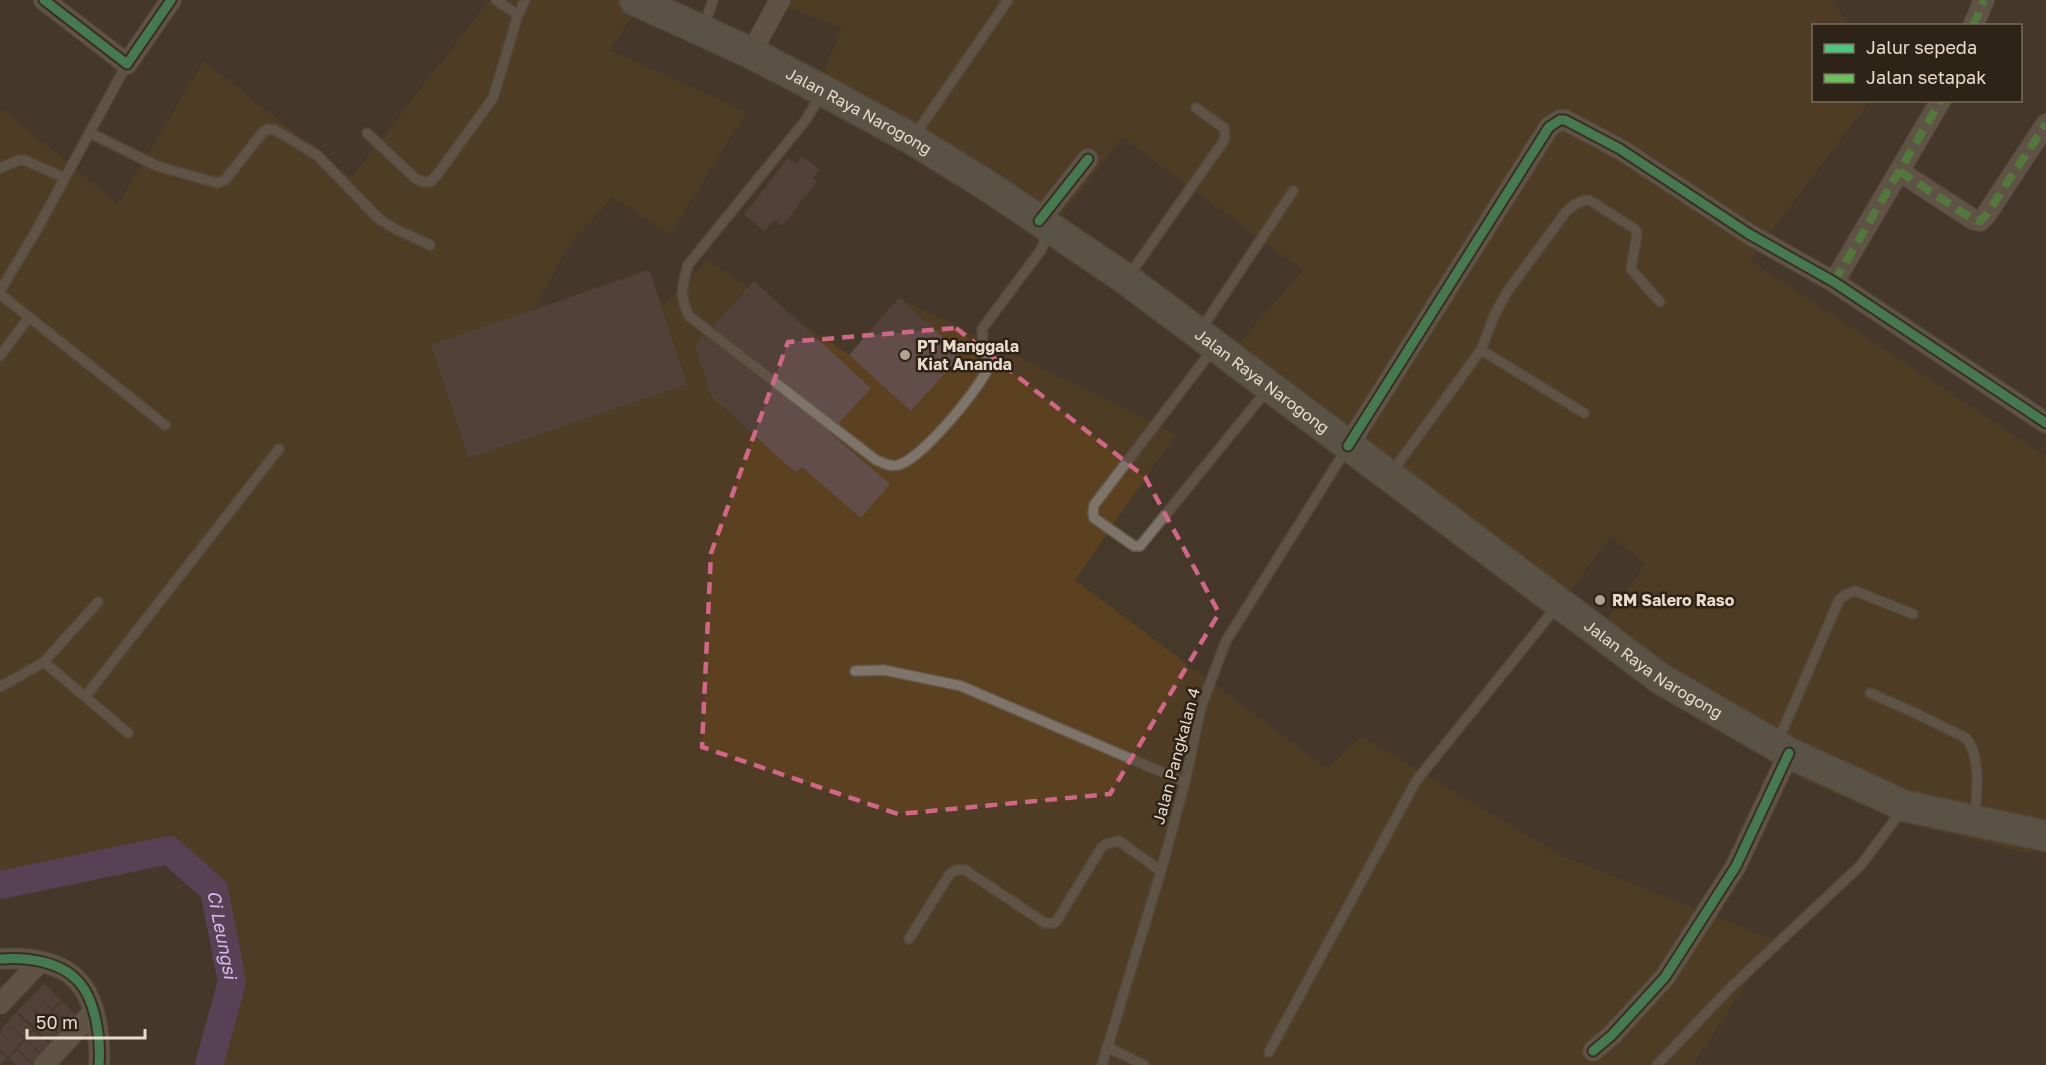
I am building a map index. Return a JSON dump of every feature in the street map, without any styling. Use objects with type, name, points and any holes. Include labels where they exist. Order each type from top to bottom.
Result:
[{"type":"main road","name":"Jalan Raya Narogong","points":[[635,0],[751,53],[824,91],[912,139],[988,186],[1126,279],[1661,680],[1783,749],[1905,806],[2046,836]]},
{"type":"street","points":[[44,0],[127,64],[171,0]]},
{"type":"street","points":[[751,53],[780,0]]},
{"type":"street","points":[[1974,24],[1984,0]]},
{"type":"street","points":[[1834,282],[1940,102]]},
{"type":"street","points":[[1348,446],[1549,127],[1560,120],[1565,120],[1620,149],[1749,234],[1834,282],[2046,423]]},
{"type":"street","points":[[1899,171],[1974,220],[1980,221],[2046,124]]},
{"type":"street","points":[[1044,224],[1088,159]]},
{"type":"street","points":[[1593,1051],[1618,1029],[1665,977],[1736,866],[1783,749]]},
{"type":"street","points":[[0,959],[16,958],[40,962],[60,968],[78,981],[94,1011],[100,1051],[99,1065]]},
{"type":"street","points":[[0,1004],[40,962]]},
{"type":"street","points":[[44,1065],[94,1011]]},
{"type":"lane","points":[[496,0],[518,15]]},
{"type":"lane","points":[[367,133],[416,179],[430,182],[492,98],[518,15],[525,0]]},
{"type":"lane","points":[[702,30],[713,0]]},
{"type":"lane","points":[[912,139],[1008,0]]},
{"type":"lane","points":[[127,64],[0,293],[165,424]]},
{"type":"lane","points":[[824,91],[805,121],[688,266],[682,286],[682,300],[689,316],[876,460],[887,465],[898,465],[910,459],[928,443],[972,394],[990,364],[983,343],[982,329],[1041,250],[1044,224]]},
{"type":"lane","points":[[1126,279],[1223,142],[1224,128],[1196,108]]},
{"type":"lane","points":[[90,133],[157,166],[217,183],[225,180],[263,132],[268,129],[275,130],[317,155],[378,218],[395,229],[430,245]]},
{"type":"lane","points":[[0,168],[24,160],[65,178]]},
{"type":"lane","points":[[1269,387],[1140,546],[1134,546],[1095,518],[1094,505],[1207,340],[1293,191]]},
{"type":"lane","points":[[1389,476],[1481,351],[1494,316],[1507,292],[1575,203],[1589,200],[1635,229],[1637,234],[1631,269],[1660,302]]},
{"type":"lane","points":[[0,356],[29,317]]},
{"type":"lane","points":[[1481,351],[1584,413]]},
{"type":"lane","name":"Jalan Pangkalan 4","points":[[1102,1065],[1161,871],[1185,782],[1201,707],[1226,641],[1348,446]]},
{"type":"lane","points":[[85,697],[279,449]]},
{"type":"lane","points":[[1783,749],[1842,596],[1855,591],[1913,614]]},
{"type":"lane","points":[[0,687],[44,662],[98,602]]},
{"type":"lane","points":[[1269,1053],[1416,781],[1558,604]]},
{"type":"lane","points":[[44,662],[128,733]]},
{"type":"lane","points":[[855,671],[884,670],[961,686],[1185,782]]},
{"type":"lane","points":[[1870,693],[1966,738],[1972,745],[1975,761],[1975,820]]},
{"type":"lane","points":[[1657,1065],[1729,989],[1861,865],[1905,806]]},
{"type":"lane","points":[[909,939],[949,875],[959,869],[965,870],[1045,923],[1050,924],[1058,920],[1101,848],[1106,844],[1119,841],[1161,871]]},
{"type":"lane","points":[[1107,1047],[1144,1065]]},
{"type":"highlighted area","points":[[956,328],[1145,477],[1219,613],[1110,794],[898,814],[702,747],[711,553],[788,342]]},
{"type":"shaded area","points":[[490,0],[645,0],[609,50],[746,112],[670,234],[613,197],[572,241],[533,309],[574,349],[630,338],[707,260],[849,355],[899,298],[1176,434],[1075,580],[1327,769],[1362,737],[1562,856],[1774,940],[1693,1065],[209,1065],[232,982],[214,890],[170,850],[0,885],[0,108],[118,204],[204,61],[351,178]]},
{"type":"shaded area","points":[[770,0],[1830,0],[1849,24],[1812,24],[1812,102],[1869,102],[1749,260],[2046,457],[2046,824],[2031,854],[1904,823],[1808,782],[1726,731],[1596,635],[1645,564],[1610,536],[1561,604],[1223,362],[1303,270],[1122,137],[1050,231],[813,97],[842,28]]},
{"type":"building","points":[[802,156],[820,170],[813,178],[817,181],[782,226],[774,219],[765,231],[744,215],[788,158],[796,164]]},
{"type":"building","points":[[649,270],[687,384],[469,458],[431,345]]},
{"type":"building","points":[[754,281],[871,388],[830,433],[890,484],[861,518],[802,467],[795,472],[711,396],[695,346]]},
{"type":"building","name":"PT Manggala Kiat Ananda","points":[[899,298],[962,354],[911,411],[849,355]]},
{"type":"building","points":[[44,984],[61,1000],[53,1009],[35,993]]},
{"type":"building","points":[[35,993],[52,1010],[44,1018],[26,1002]]},
{"type":"building","points":[[26,1002],[43,1019],[35,1027],[17,1011]]},
{"type":"building","points":[[62,1002],[79,1018],[71,1027],[54,1010]]},
{"type":"building","points":[[53,1011],[70,1027],[62,1036],[45,1019]]},
{"type":"building","points":[[16,1013],[33,1029],[25,1038],[8,1022]]},
{"type":"building","points":[[44,1020],[61,1037],[53,1045],[36,1029]]},
{"type":"building","points":[[7,1022],[24,1039],[16,1048],[0,1032]]},
{"type":"building","points":[[34,1031],[52,1047],[44,1056],[26,1039]]},
{"type":"building","points":[[0,1033],[16,1048],[8,1057],[0,1050]]},
{"type":"building","points":[[26,1040],[43,1057],[35,1065],[18,1049]]},
{"type":"building","points":[[17,1050],[33,1065],[16,1065],[9,1058]]},
{"type":"building","points":[[0,1052],[7,1058],[0,1065]]},
{"type":"waterway","name":"Ci Leungsi","points":[[0,885],[169,850],[214,890],[232,982],[209,1065]]},
{"type":"marked path","points":[[1974,24],[1984,0]]},
{"type":"marked path","points":[[1834,282],[1940,102]]},
{"type":"marked path","points":[[1899,171],[1974,220],[1980,221],[2046,124]]},
{"type":"cycle path","points":[[44,0],[127,64],[171,0]]},
{"type":"cycle path","points":[[1348,446],[1549,127],[1560,120],[1565,120],[1620,149],[1749,234],[1834,282],[2046,423]]},
{"type":"cycle path","points":[[1039,221],[1088,159]]},
{"type":"cycle path","points":[[1593,1051],[1612,1035],[1665,977],[1736,866],[1789,753]]},
{"type":"cycle path","points":[[0,959],[42,962],[62,969],[78,981],[93,1009],[99,1044],[99,1065]]},
{"type":"place","name":"PT Manggala Kiat Ananda","points":[[905,355]]},
{"type":"place","name":"RM Salero Raso","points":[[1600,600]]}]
